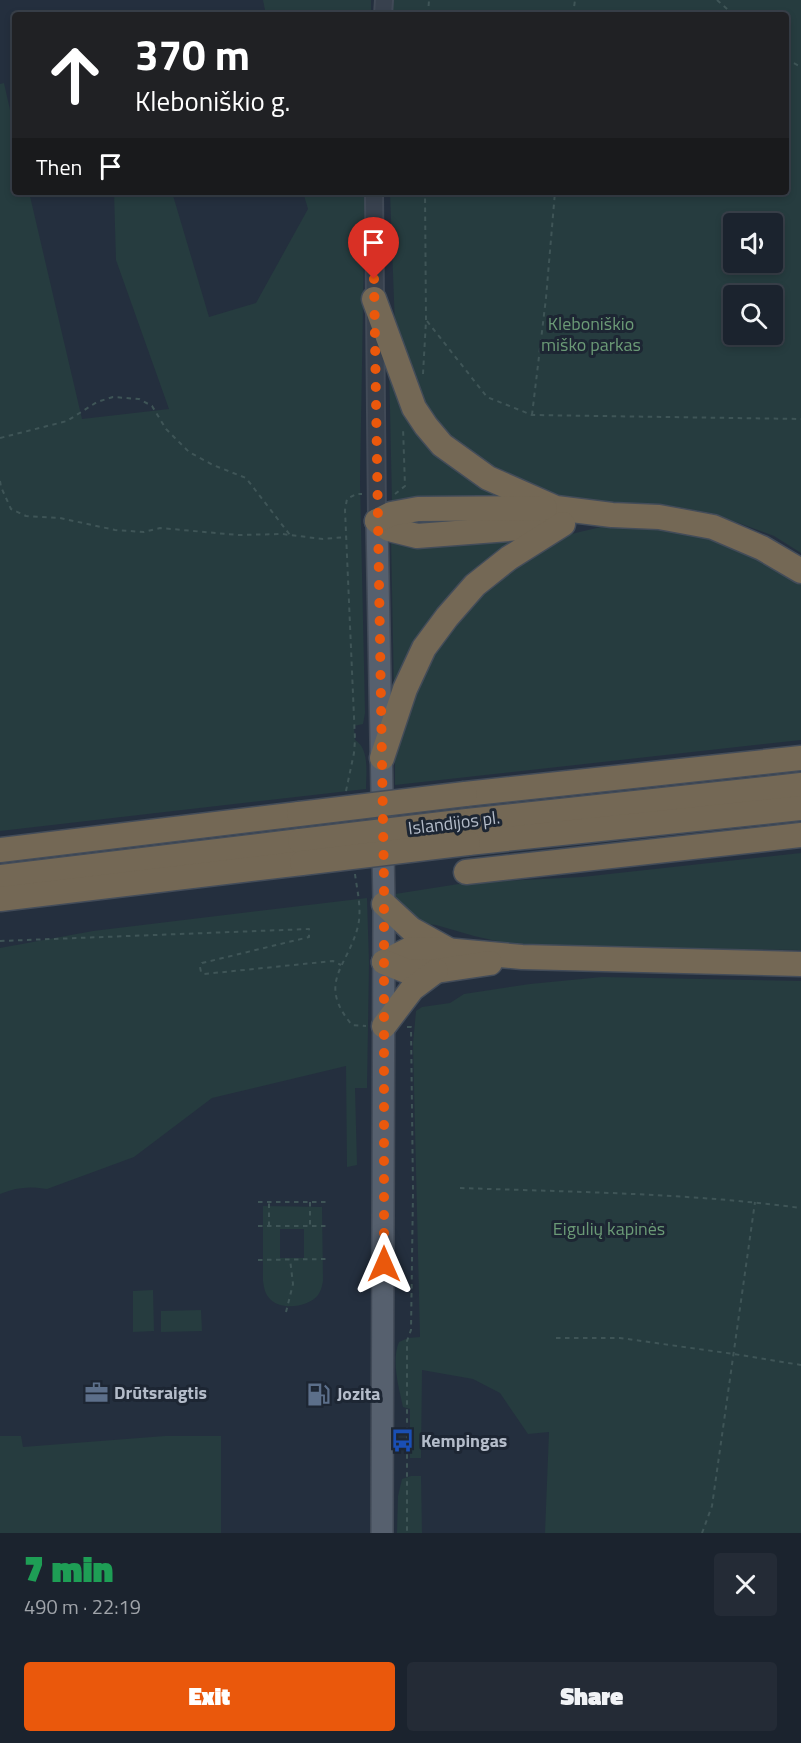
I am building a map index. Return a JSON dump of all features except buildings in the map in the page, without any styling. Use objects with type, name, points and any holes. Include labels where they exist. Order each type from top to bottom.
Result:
[{"type":"highway","points":[[374,299],[414,408],[442,445],[488,478],[560,516]]},
{"type":"highway","points":[[377,521],[389,529],[417,536],[560,516],[612,514],[659,517],[712,527],[762,548],[801,571]]},
{"type":"highway","points":[[382,758],[405,689],[424,648],[475,585],[560,516]]},
{"type":"highway","points":[[0,850],[465,794],[801,758]]},
{"type":"highway","name":"Islandijos pl.","points":[[0,899],[301,852],[468,832],[801,785]]},
{"type":"highway","name":"Islandijos pl.","points":[[468,832],[801,808]]},
{"type":"highway","points":[[466,872],[801,835]]},
{"type":"highway","name":"Islandijos pl.","points":[[0,877],[301,852]]},
{"type":"highway","points":[[384,904],[411,929],[449,950]]},
{"type":"highway","points":[[384,962],[408,950],[449,950],[522,957],[801,964]]},
{"type":"highway","points":[[384,962],[409,972],[436,971],[522,957]]},
{"type":"highway","points":[[384,1026],[412,989],[436,971]]},
{"type":"main road","points":[[377,521],[384,904],[382,1533]]},
{"type":"street","points":[[374,195],[377,521]]},
{"type":"path","points":[[717,0],[731,12]]},
{"type":"path","points":[[532,415],[546,298],[555,195]]},
{"type":"path","points":[[426,321],[487,397],[532,415],[801,419]]},
{"type":"path","points":[[0,438],[67,421],[97,402],[113,397],[139,399],[152,406],[166,429],[189,452],[213,465],[246,478],[290,536]]},
{"type":"path","points":[[0,481],[11,509],[26,516],[60,518],[115,530],[144,532],[160,528],[238,535],[346,537]]},
{"type":"path","points":[[0,941],[309,929],[309,937],[202,963],[201,972],[204,974],[333,961],[341,965]]},
{"type":"path","points":[[407,1533],[407,1341],[411,1330],[413,1191],[410,1047]]},
{"type":"path","points":[[460,1188],[655,1194],[801,1208]]},
{"type":"path","points":[[258,1202],[327,1202]]},
{"type":"path","points":[[269,1226],[270,1202]]},
{"type":"path","points":[[310,1202],[310,1226]]},
{"type":"path","points":[[702,1533],[712,1506],[755,1202]]},
{"type":"path","points":[[258,1226],[327,1226]]},
{"type":"path","points":[[258,1260],[327,1259]]},
{"type":"path","points":[[286,1312],[293,1284],[290,1260]]},
{"type":"path","points":[[556,1338],[620,1338],[801,1365]]},
{"type":"green space","points":[[263,0],[371,0],[371,12],[265,12]]},
{"type":"green space","name":"Kleboniškio miško parkas","points":[[392,0],[801,0],[801,553],[774,536],[711,513],[666,505],[579,501],[539,495],[502,480],[431,425],[395,327],[390,195],[789,195],[789,12],[392,12]]},
{"type":"green space","points":[[4,83],[12,119],[12,195],[30,195],[82,419],[169,409],[116,260],[114,195],[173,195],[209,317],[256,303],[308,209],[304,195],[365,195],[360,481],[365,713],[363,724],[354,726],[355,740],[360,744],[365,756],[366,789],[0,831],[0,84]]},
{"type":"green space","points":[[389,361],[402,394],[520,501],[392,504]]},
{"type":"green space","points":[[605,526],[665,528],[695,532],[724,540],[744,549],[801,583],[801,740],[395,785],[395,738],[414,689],[454,620],[478,590],[567,535]]},
{"type":"green space","points":[[539,530],[394,694],[391,537]]},
{"type":"green space","points":[[801,853],[801,950],[519,946],[424,924],[400,908],[395,894],[465,883],[582,877]]},
{"type":"green space","points":[[367,898],[369,963],[367,1088],[355,1088],[357,1165],[347,1167],[346,1066],[212,1098],[134,1157],[47,1189],[24,1188],[0,1194],[0,948],[93,931]]},
{"type":"green space","name":"Eigulių kapinės","points":[[602,977],[801,981],[801,1533],[545,1533],[549,1432],[528,1434],[500,1393],[473,1379],[422,1370],[421,1458],[410,1458],[410,1409],[403,1407],[396,1358],[399,1342],[408,1338],[420,1337],[413,1044],[416,1011],[422,1007],[450,1003],[464,994],[530,984]]},
{"type":"green space","points":[[263,1206],[322,1207],[323,1281],[318,1295],[302,1305],[281,1305],[268,1297],[263,1281]],"holes":[[[280,1229],[304,1229],[304,1258],[280,1258]]]},
{"type":"green space","points":[[153,1290],[154,1331],[133,1332],[133,1291]]},
{"type":"green space","points":[[201,1310],[202,1331],[161,1332],[161,1311]]},
{"type":"green space","points":[[0,1436],[21,1436],[23,1447],[165,1436],[221,1436],[221,1533],[0,1533]]},
{"type":"green space","points":[[421,1476],[422,1533],[397,1533],[398,1496],[402,1479]]},
{"type":"place","name":"Drūtsraigtis","points":[[96,1393]]},
{"type":"place","name":"Jozita","points":[[319,1394]]},
{"type":"place","name":"Kempingas","points":[[403,1441]]},
{"type":"route","points":[[374,279],[384,883],[384,1264]]}]
